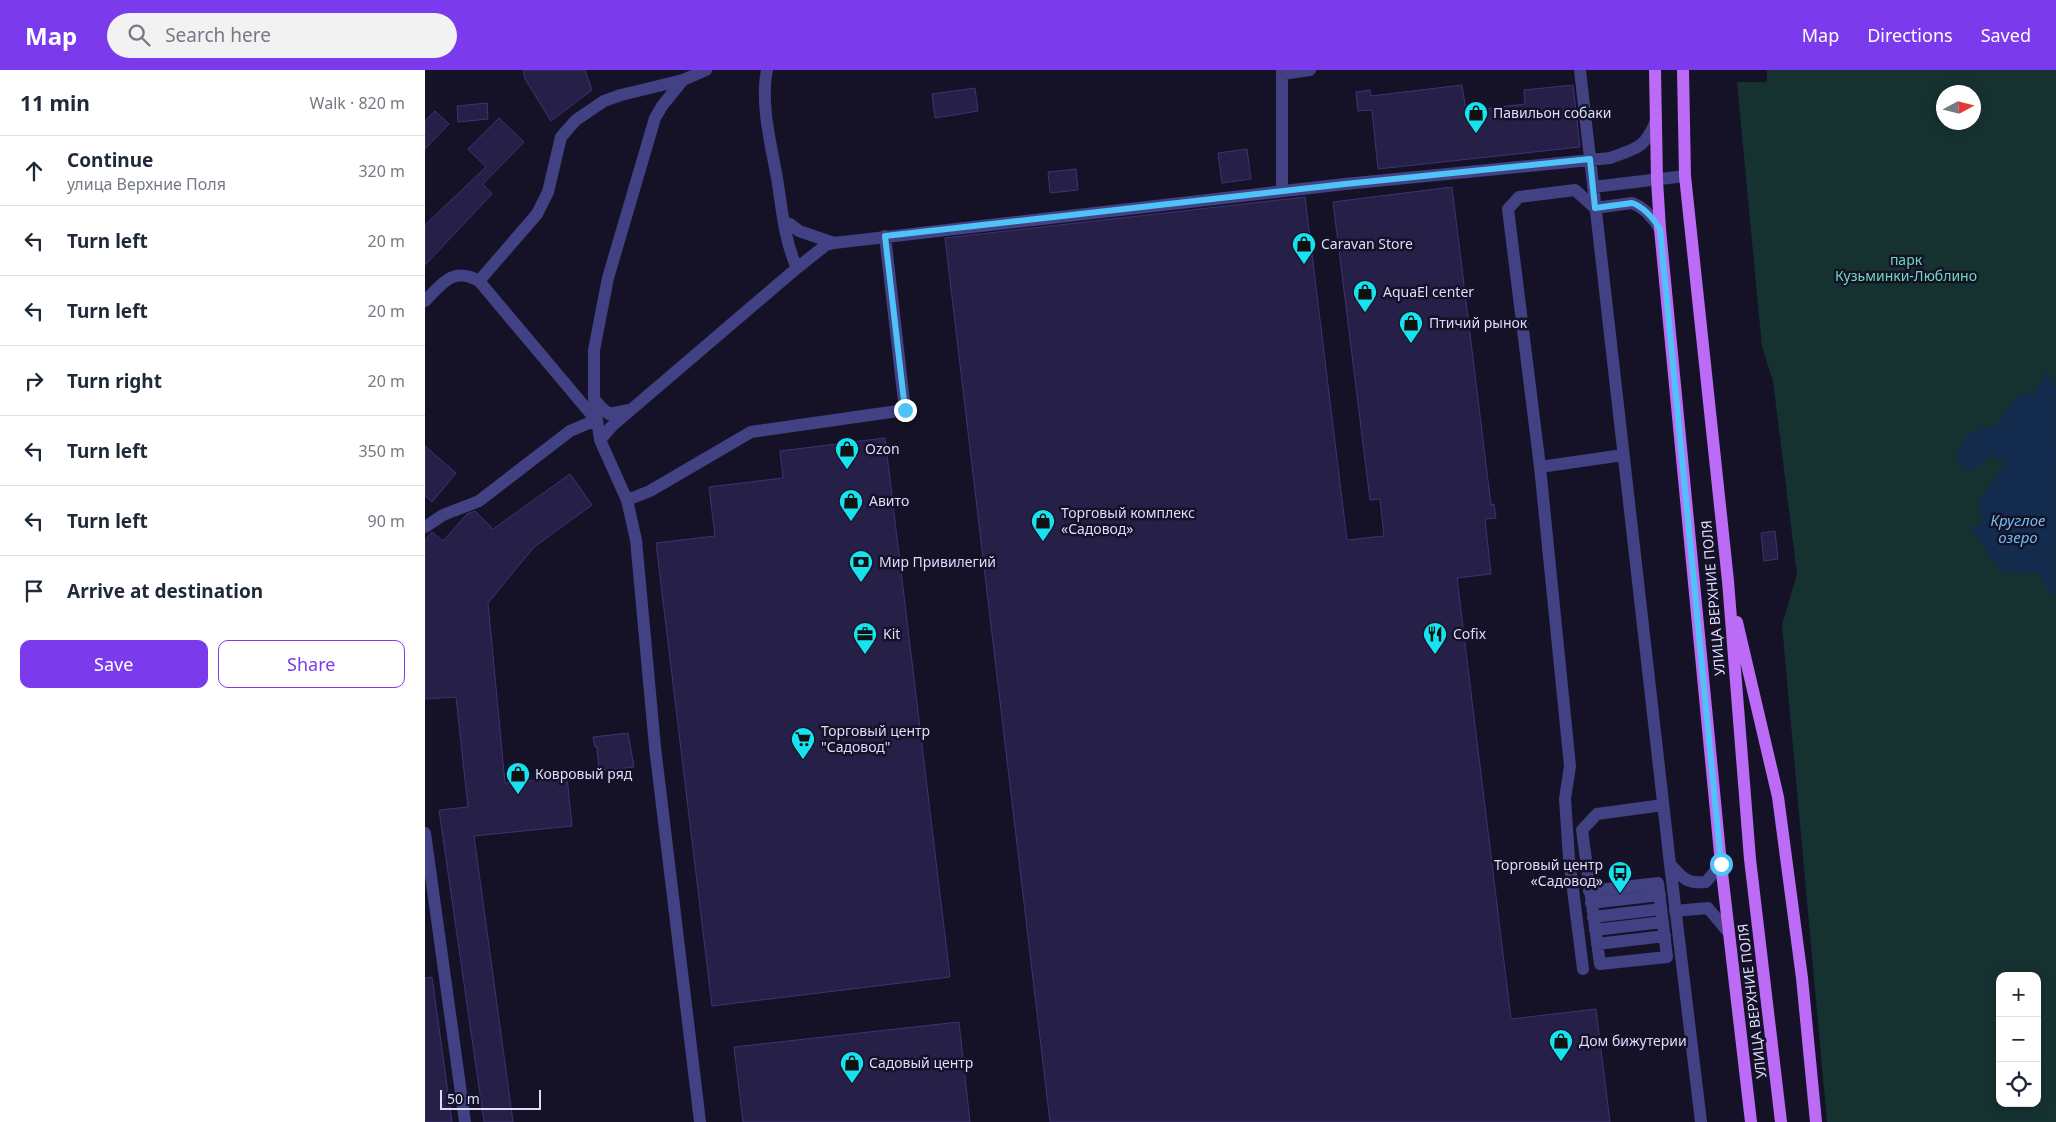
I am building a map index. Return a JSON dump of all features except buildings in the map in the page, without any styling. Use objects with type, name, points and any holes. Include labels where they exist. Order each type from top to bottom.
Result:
[{"type":"main road","name":"УЛИЦА ВЕРХНИЕ ПОЛЯ","points":[[1655,70],[1660,229],[1721,864],[1751,1122]]},
{"type":"main road","name":"УЛИЦА ВЕРХНИЕ ПОЛЯ","points":[[1683,70],[1685,176],[1727,581],[1750,860],[1781,1122]]},
{"type":"main road","points":[[1727,581],[1778,797],[1802,978],[1816,1122]]},
{"type":"street","points":[[479,281],[537,214],[548,192],[561,137],[576,120],[604,101],[683,80],[706,70]]},
{"type":"street","points":[[767,70],[765,100],[784,222],[790,251],[797,268]]},
{"type":"street","points":[[1282,191],[1282,72],[1310,70]]},
{"type":"street","points":[[1580,70],[1675,912],[1701,1122]]},
{"type":"street","points":[[683,80],[661,106],[655,118],[608,278],[594,350],[594,399],[600,440],[627,500],[638,559],[655,747],[700,1122]]},
{"type":"street","points":[[600,440],[612,426],[797,268],[826,246],[834,243],[1282,191],[1610,158],[1638,148],[1649,139],[1657,119]]},
{"type":"street","points":[[1593,187],[1685,176]]},
{"type":"street","points":[[1583,969],[1569,858],[1565,808],[1571,766],[1540,467],[1508,209],[1519,197],[1575,190],[1595,208],[1632,203],[1638,205],[1654,218],[1660,229]]},
{"type":"street","points":[[784,222],[799,231],[834,243]]},
{"type":"street","points":[[627,500],[650,491],[751,432],[905,410],[885,236]]},
{"type":"street","points":[[425,301],[445,281],[455,275],[465,275],[479,281],[596,420]]},
{"type":"street","points":[[594,399],[609,414],[634,408]]},
{"type":"street","points":[[425,527],[443,515],[479,501],[570,431],[596,420]]},
{"type":"street","points":[[1540,467],[1623,455]]},
{"type":"street","points":[[1659,889],[1667,957],[1600,964],[1583,830],[1597,814],[1663,805]]},
{"type":"street","points":[[425,833],[465,1122]]},
{"type":"street","points":[[1670,864],[1683,878],[1693,883],[1706,882],[1721,864]]},
{"type":"street","points":[[1590,897],[1659,889]]},
{"type":"street","points":[[1659,889],[1675,912]]},
{"type":"street","points":[[1675,912],[1708,908],[1728,932]]},
{"type":"street","points":[[1593,917],[1661,909]]},
{"type":"street","points":[[1595,930],[1663,922]]},
{"type":"street","points":[[1597,944],[1665,936]]},
{"type":"green space","name":"парк Кузьминки-Люблино","points":[[1767,70],[2056,70],[2056,1122],[1827,1122],[1782,625],[1797,574],[1773,381],[1762,347],[1737,82],[1767,82]]},
{"type":"water","name":"Круглое озеро","points":[[2046,372],[2056,389],[2055,599],[2038,573],[2001,572],[1972,529],[1982,520],[1978,502],[2006,463],[1993,455],[1968,472],[1958,463],[1958,450],[1971,433],[1998,424],[2019,394],[2035,392]]},
{"type":"place","name":"Павильон собаки","points":[[1476,134]]},
{"type":"place","name":"Caravan Store","points":[[1304,265]]},
{"type":"place","name":"AquaEl center","points":[[1365,313]]},
{"type":"place","name":"Птичий рынок","points":[[1411,344]]},
{"type":"place","name":"Ozon","points":[[847,470]]},
{"type":"place","name":"Авито","points":[[851,522]]},
{"type":"place","name":"Торговый комплекс «Садовод»","points":[[1043,542]]},
{"type":"place","name":"Мир Привилегий","points":[[861,583]]},
{"type":"place","name":"Kit","points":[[865,655]]},
{"type":"place","name":"Cofix","points":[[1435,655]]},
{"type":"place","name":"Торговый центр \"Садовод\"","points":[[803,760]]},
{"type":"place","name":"Ковровый ряд","points":[[518,795]]},
{"type":"place","name":"Торговый центр «Садовод»","points":[[1620,894]]},
{"type":"place","name":"Дом бижутерии","points":[[1561,1062]]},
{"type":"place","name":"Садовый центр","points":[[852,1084]]},
{"type":"route","points":[[905,410],[885,236],[1345,184],[1590,159],[1595,208],[1632,203],[1638,205],[1654,218],[1660,229],[1721,864]]}]
